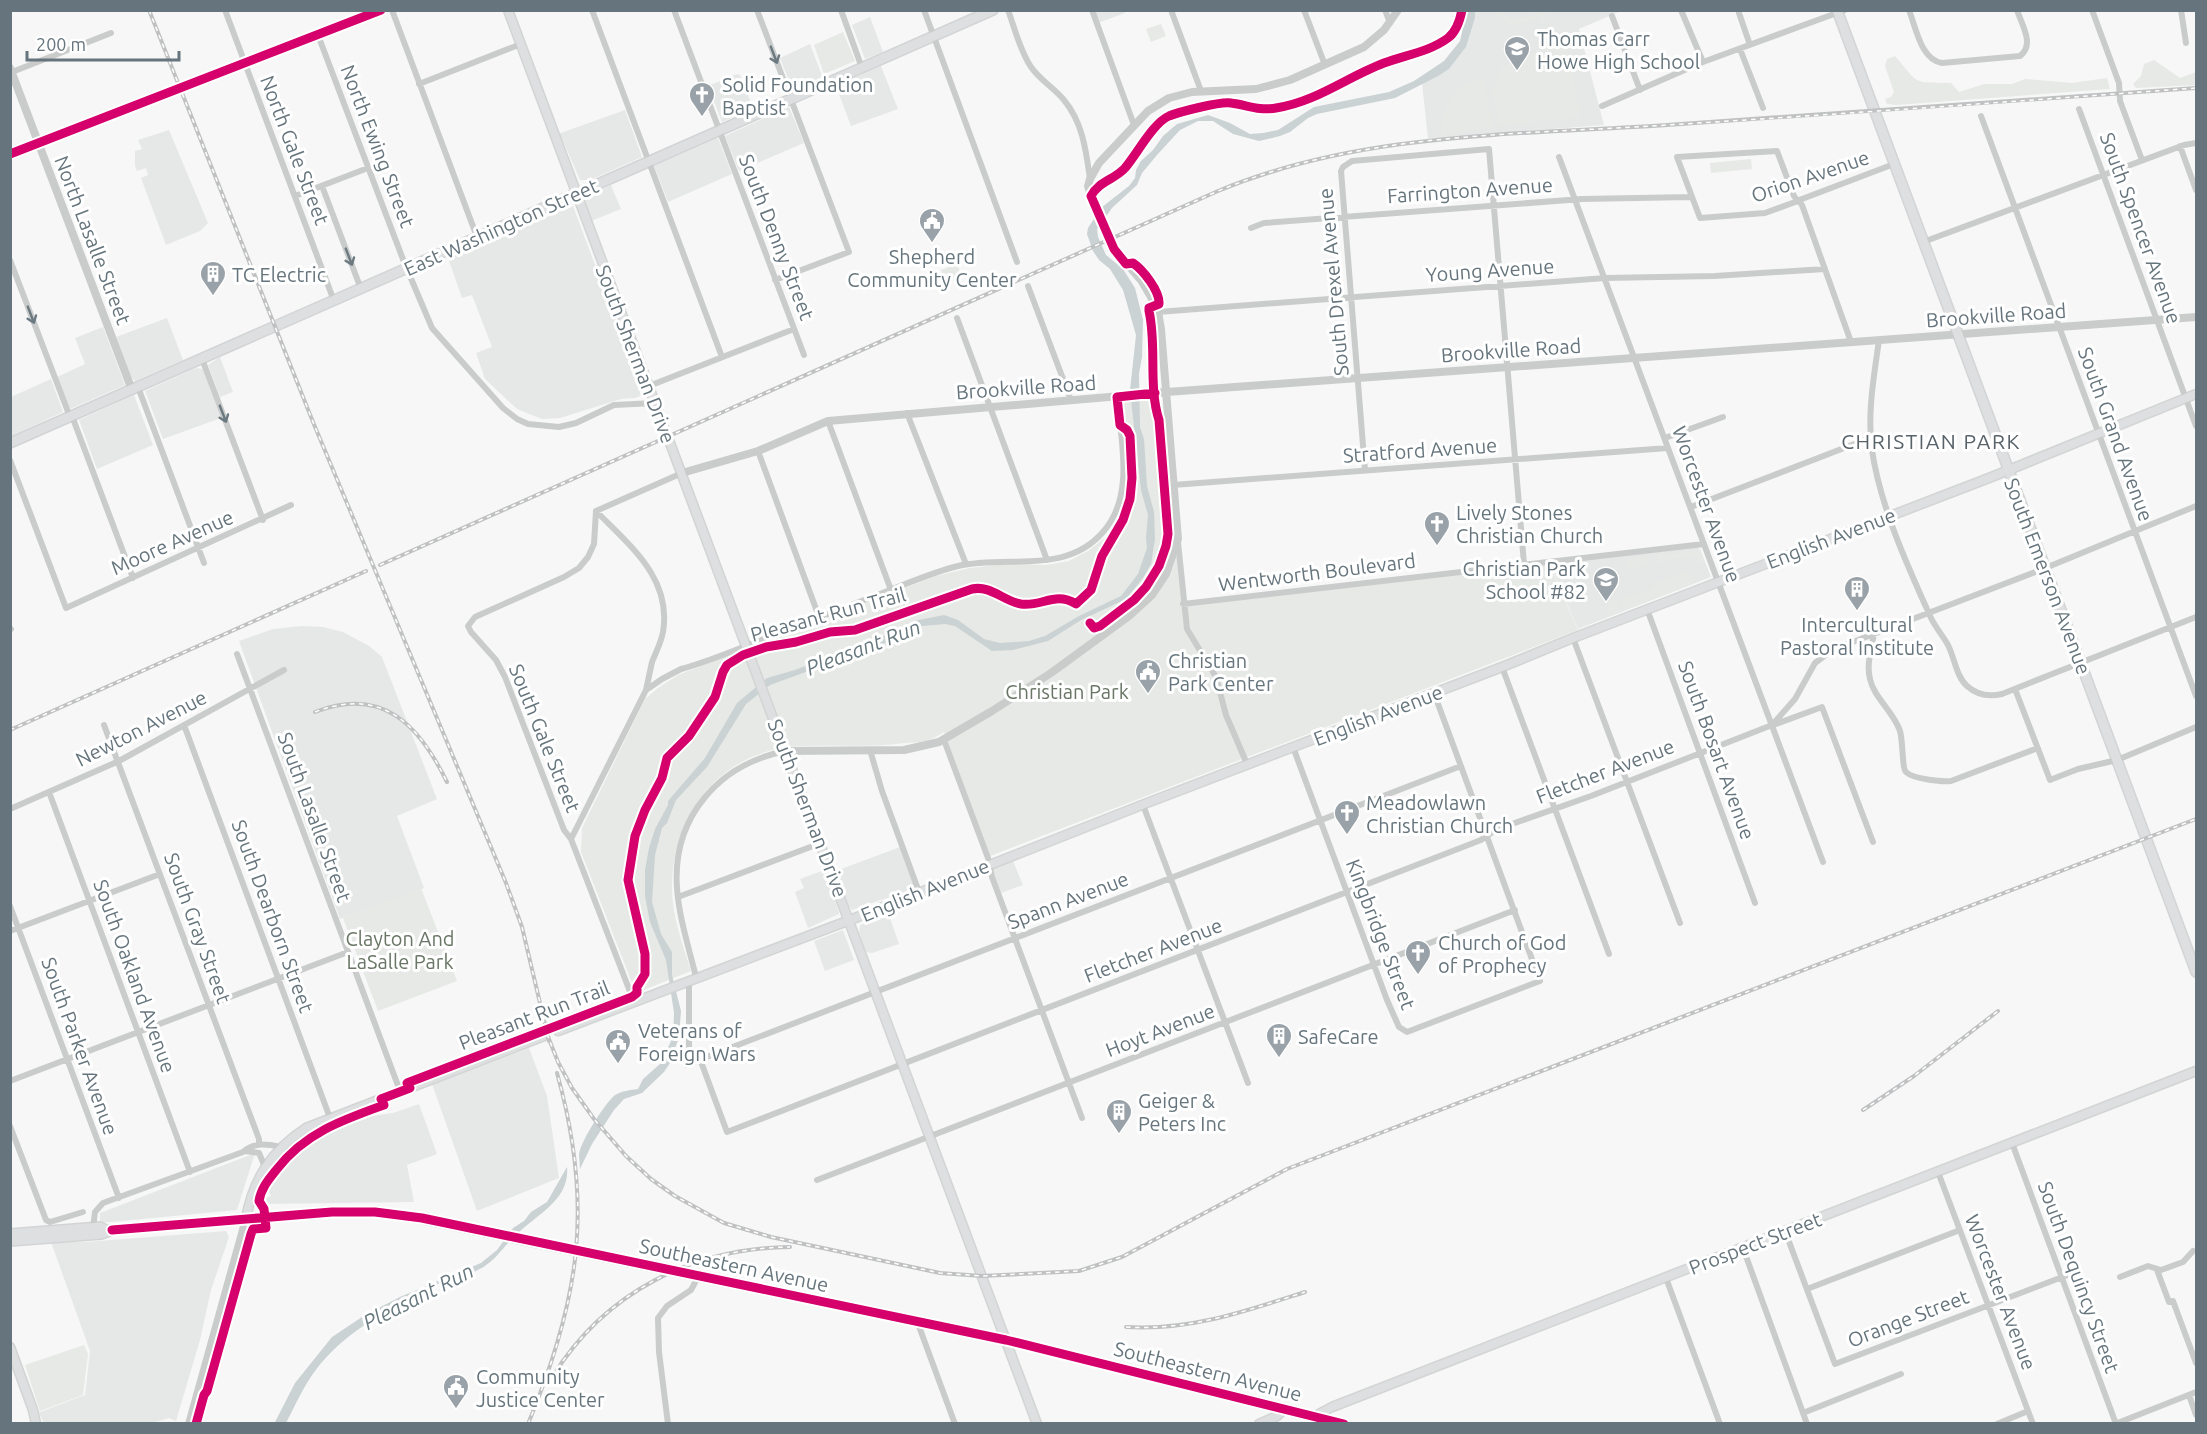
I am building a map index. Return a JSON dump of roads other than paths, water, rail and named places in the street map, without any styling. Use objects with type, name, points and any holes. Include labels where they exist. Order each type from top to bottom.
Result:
[{"type":"main road","points":[[10,154],[381,10]]},
{"type":"main road","name":"South Sherman Drive","points":[[508,10],[1037,1424]]},
{"type":"main road","name":"East Washington Street","points":[[10,443],[993,10]]},
{"type":"main road","name":"South Emerson Avenue","points":[[1840,11],[1894,164],[2196,972]]},
{"type":"main road","name":"English Avenue","points":[[558,1031],[1502,667],[2008,470],[2196,394]]},
{"type":"main road","points":[[246,1219],[254,1190],[265,1167],[281,1147],[306,1128],[544,1036]]},
{"type":"main road","name":"Prospect Street","points":[[1315,1416],[1332,1407],[2196,1071]]},
{"type":"main road","name":"Southeastern Avenue","points":[[10,1241],[332,1212],[375,1212],[422,1218],[1006,1340],[1280,1416],[1315,1416],[1344,1424]]},
{"type":"main road","name":"Southeastern Avenue","points":[[10,1234],[100,1227],[108,1231]]},
{"type":"main road","points":[[10,1347],[36,1424]]},
{"type":"main road","points":[[1259,1424],[1280,1416]]},
{"type":"street","name":"North Gale Street","points":[[225,10],[334,301]]},
{"type":"street","points":[[392,10],[477,237]]},
{"type":"street","points":[[592,10],[722,357]]},
{"type":"street","name":"South Denny Street","points":[[674,10],[804,355]]},
{"type":"street","points":[[757,10],[849,252],[775,280]]},
{"type":"street","points":[[841,10],[862,68]]},
{"type":"street","points":[[924,10],[1017,262]]},
{"type":"street","points":[[1008,10],[1029,63],[1065,101],[1077,120],[1086,150],[1090,179],[1089,191],[1096,210],[1116,253],[1145,286],[1158,312],[1187,629],[1216,677],[1226,715],[1247,764]]},
{"type":"street","points":[[1092,10],[1134,125]]},
{"type":"street","points":[[1171,10],[1201,91]]},
{"type":"street","points":[[1304,10],[1325,65]]},
{"type":"street","points":[[1385,10],[1390,23]]},
{"type":"street","points":[[1090,179],[1100,163],[1134,125],[1151,109],[1168,99],[1184,93],[1238,91],[1290,80],[1366,45],[1390,23],[1398,10]]},
{"type":"street","points":[[1681,10],[1703,62]]},
{"type":"street","points":[[1909,10],[1926,53],[1931,60],[1942,63],[2016,58],[2022,55],[2028,40],[2017,10]]},
{"type":"street","points":[[2092,10],[2119,83],[2120,101],[2142,160]]},
{"type":"street","points":[[2181,10],[2186,43]]},
{"type":"street","points":[[1602,106],[1703,62],[1840,11]]},
{"type":"street","points":[[1739,13],[1750,45]]},
{"type":"street","points":[[1612,16],[1640,90]]},
{"type":"street","points":[[11,70],[111,33]]},
{"type":"street","name":"North Ewing Street","points":[[318,35],[406,269],[432,328],[502,408],[518,419],[533,425],[559,427],[576,423],[614,405],[655,403]]},
{"type":"street","points":[[419,84],[520,44]]},
{"type":"street","points":[[1740,49],[1762,108]]},
{"type":"street","name":"North Lasalle Street","points":[[11,70],[135,389]]},
{"type":"street","name":"South Spencer Avenue","points":[[2079,109],[2196,426]]},
{"type":"street","name":"South Grand Avenue","points":[[1981,116],[2196,696]]},
{"type":"street","points":[[1923,242],[2180,146],[2196,143]]},
{"type":"street","points":[[2180,146],[2196,190]]},
{"type":"street","name":"South Drexel Avenue","points":[[1365,470],[1341,171],[1352,161],[1489,148],[1494,205]]},
{"type":"street","points":[[1692,197],[1677,157],[1777,152],[1794,196],[1801,204],[1851,342]]},
{"type":"street","name":"Worcester Avenue","points":[[1559,157],[1823,862]]},
{"type":"street","name":"Orion Avenue","points":[[1692,197],[1700,218],[1765,213],[1894,164]]},
{"type":"street","points":[[294,196],[368,168]]},
{"type":"street","points":[[322,186],[361,289]]},
{"type":"street","name":"Farrington Avenue","points":[[1251,228],[1264,223],[1575,199],[1692,197]]},
{"type":"street","points":[[1494,205],[1524,564]]},
{"type":"street","points":[[10,260],[133,578]]},
{"type":"street","name":"Young Avenue","points":[[1158,312],[1605,278],[1715,276],[1825,269]]},
{"type":"street","points":[[1028,286],[1071,400]]},
{"type":"street","name":"Brookville Road","points":[[682,473],[758,452],[828,421],[1167,392],[2196,317]]},
{"type":"street","points":[[957,318],[1047,560]]},
{"type":"street","points":[[649,386],[794,329]]},
{"type":"street","points":[[1878,340],[1870,438],[1875,466],[1889,516],[1929,612],[1948,645],[1960,677],[1969,688],[1979,694],[1991,696],[2015,689],[2196,617]]},
{"type":"street","points":[[202,359],[263,520]]},
{"type":"street","points":[[135,389],[204,562]]},
{"type":"street","points":[[646,690],[674,672],[941,571],[966,564],[994,561],[1047,560],[1073,554],[1089,545],[1104,531],[1116,513],[1122,495],[1117,397]]},
{"type":"street","points":[[908,413],[966,564]]},
{"type":"street","points":[[1665,438],[1723,417]]},
{"type":"street","points":[[828,421],[891,590]]},
{"type":"street","points":[[1691,507],[1870,438]]},
{"type":"street","name":"Stratford Avenue","points":[[1173,485],[1668,447]]},
{"type":"street","points":[[758,452],[819,617]]},
{"type":"street","name":"Moore Avenue","points":[[10,460],[66,608],[263,520],[291,505]]},
{"type":"street","points":[[634,1002],[571,839],[646,690],[652,662],[663,630],[664,612],[661,592],[647,564],[596,511],[682,473]]},
{"type":"street","name":"Fletcher Avenue","points":[[700,1059],[727,1132],[1347,892],[1488,836],[1494,831],[1773,725],[1791,705],[1810,670],[1832,650],[2045,568],[2196,506]]},
{"type":"street","name":"South Gale Street","points":[[571,839],[564,830],[505,676],[496,660],[468,629],[475,617],[579,568],[589,556],[594,544],[596,511]]},
{"type":"street","points":[[700,1059],[692,1059],[690,1056],[689,980],[677,872],[681,847],[690,820],[703,799],[721,780],[741,766],[759,758],[786,751],[911,749],[944,740],[1040,681],[1132,614],[1161,584],[1173,559],[1178,539]]},
{"type":"street","name":"Wentworth Boulevard","points":[[1183,604],[1704,544]]},
{"type":"street","name":"South Bosart Avenue","points":[[1647,609],[1755,903]]},
{"type":"street","points":[[1874,633],[1869,665],[1870,679],[1898,725],[1903,743],[1905,771],[1915,776],[1943,782],[1951,781],[2038,747]]},
{"type":"street","points":[[1574,638],[1680,922]]},
{"type":"street","name":"South Lasalle Street","points":[[237,654],[400,1091]]},
{"type":"street","points":[[1502,667],[1609,954]]},
{"type":"street","name":"Newton Avenue","points":[[10,809],[119,761],[284,670]]},
{"type":"street","points":[[2015,689],[2050,780],[2078,769],[2117,760],[2196,727]]},
{"type":"street","points":[[1434,693],[1515,910]]},
{"type":"street","points":[[1773,725],[1822,707],[1873,842]]},
{"type":"street","name":"South Gray Street","points":[[104,725],[259,1144]]},
{"type":"street","name":"South Dearborn Street","points":[[184,725],[330,1118]]},
{"type":"street","points":[[944,740],[990,865],[990,872],[1082,1118]]},
{"type":"street","name":"Kingbridge Street","points":[[1293,747],[1393,1014],[1403,1031],[1407,1032],[1443,1019],[1540,981],[1515,910]]},
{"type":"street","points":[[870,750],[882,791],[919,892]]},
{"type":"street","name":"Spann Avenue","points":[[687,1065],[1461,766]]},
{"type":"street","name":"South Oakland Avenue","points":[[49,792],[190,1172]]},
{"type":"street","points":[[1143,805],[1248,1083]]},
{"type":"street","points":[[678,897],[821,843]]},
{"type":"street","points":[[10,931],[160,874]]},
{"type":"street","name":"South Parker Avenue","points":[[10,906],[119,1198]]},
{"type":"street","name":"Hoyt Avenue","points":[[817,1180],[1515,910]]},
{"type":"street","points":[[10,1081],[348,952]]},
{"type":"street","points":[[10,1126],[46,1221],[50,1222],[83,1212]]},
{"type":"street","name":"South Dequincy Street","points":[[2012,1143],[2116,1423]]},
{"type":"street","points":[[93,1228],[97,1209],[103,1203],[259,1144],[281,1147]]},
{"type":"street","points":[[244,1151],[259,1153],[265,1167]]},
{"type":"street","name":"Worcester Avenue","points":[[1938,1172],[2033,1424]]},
{"type":"street","points":[[189,1424],[246,1219]]},
{"type":"street","points":[[1785,1230],[1807,1290],[1960,1230]]},
{"type":"street","points":[[1743,1248],[1807,1424]]},
{"type":"street","points":[[2120,1277],[2148,1266],[2157,1270],[2180,1263],[2193,1251]]},
{"type":"street","points":[[2157,1270],[2169,1302],[2173,1301],[2194,1352],[2196,1363]]},
{"type":"street","name":"Orange Street","points":[[1807,1290],[1835,1364],[2078,1271]]},
{"type":"street","points":[[668,1424],[658,1352],[658,1317],[667,1306],[691,1290],[698,1277]]},
{"type":"street","points":[[1666,1278],[1720,1424]]},
{"type":"street","points":[[917,1321],[955,1424]]},
{"type":"street","points":[[1803,1413],[1901,1374]]},
{"type":"street","points":[[2116,1423],[2196,1392]]},
{"type":"street","points":[[2189,1395],[2196,1415]]},
{"type":"street","points":[[1997,1424],[2028,1411]]},
{"type":"water","name":"Pleasant Run","points":[[1467,11],[1475,11],[1475,18],[1466,47],[1449,69],[1438,76],[1395,98],[1317,114],[1290,132],[1259,141],[1233,134],[1213,121],[1198,121],[1180,130],[1142,173],[1137,185],[1112,208],[1097,229],[1098,237],[1106,255],[1123,269],[1135,288],[1143,320],[1139,374],[1140,427],[1144,439],[1147,486],[1154,512],[1155,539],[1151,564],[1126,599],[1081,620],[1048,641],[1013,650],[992,651],[955,626],[945,624],[922,626],[896,639],[770,685],[746,704],[707,767],[676,800],[667,823],[662,828],[655,855],[652,902],[661,934],[672,952],[672,975],[681,1011],[679,1037],[670,1063],[642,1093],[624,1099],[614,1110],[592,1144],[580,1169],[580,1150],[601,1112],[615,1095],[638,1089],[643,1079],[660,1064],[673,1037],[674,1013],[666,960],[650,922],[645,896],[645,870],[649,848],[668,801],[705,758],[737,703],[767,678],[795,670],[897,631],[914,621],[944,615],[958,620],[984,639],[1000,643],[1029,641],[1045,636],[1079,616],[1121,596],[1138,574],[1147,548],[1148,515],[1141,490],[1130,390],[1136,335],[1123,290],[1110,269],[1099,260],[1093,251],[1087,234],[1088,228],[1102,207],[1129,186],[1135,178],[1141,161],[1177,124],[1208,115],[1250,134],[1263,133],[1278,130],[1314,107],[1389,92],[1414,81],[1444,61],[1460,41]]},
{"type":"water","name":"Pleasant Run","points":[[567,1167],[567,1179],[558,1197],[489,1263],[474,1272],[438,1284],[388,1311],[341,1343],[315,1371],[286,1423],[274,1424],[295,1383],[332,1337],[365,1315],[400,1297],[481,1263],[497,1250],[513,1228],[547,1202]]},
{"type":"railway","points":[[149,10],[313,422],[506,883],[522,927],[549,1041]]},
{"type":"railway","points":[[380,565],[1218,191],[1272,172],[1327,157],[1383,147],[1496,135],[2196,88]]},
{"type":"railway","points":[[10,730],[366,571]]},
{"type":"railway","points":[[315,712],[339,705],[360,704],[379,708],[396,716],[424,743],[447,782]]},
{"type":"railway","points":[[547,1034],[572,1088],[594,1119],[626,1156],[651,1179],[675,1196],[724,1223],[771,1237],[940,1273],[982,1276],[1079,1271],[1122,1257],[1287,1169],[2196,819]]},
{"type":"railway","points":[[1863,1110],[1914,1076],[1998,1011]]},
{"type":"railway","points":[[528,1424],[560,1335],[570,1293],[576,1251],[578,1209],[575,1166],[569,1121],[557,1073]]},
{"type":"railway","points":[[553,1376],[574,1346],[598,1321],[625,1299],[655,1280],[686,1266],[719,1256],[754,1249],[790,1247]]},
{"type":"railway","points":[[1126,1327],[1195,1323],[1305,1292]]},
{"type":"place","name":"Thomas Carr Howe High School","points":[[1517,72]]},
{"type":"place","name":"Solid Foundation Baptist","points":[[702,118]]},
{"type":"place","name":"Shepherd Community Center","points":[[932,244]]},
{"type":"place","name":"TC Electric","points":[[213,297]]},
{"type":"place","name":"Lively Stones Christian Church","points":[[1437,547]]},
{"type":"place","name":"Christian Park School #82","points":[[1606,603]]},
{"type":"place","name":"Intercultural Pastoral Institute","points":[[1857,612]]},
{"type":"place","name":"Christian Park Center","points":[[1148,695]]},
{"type":"place","name":"Meadowlawn Christian Church","points":[[1347,836]]},
{"type":"place","name":"Church of God of Prophecy","points":[[1418,976]]},
{"type":"place","name":"SafeCare","points":[[1279,1059]]},
{"type":"place","name":"Veterans of Foreign Wars","points":[[618,1065]]},
{"type":"place","name":"Geiger & Peters Inc","points":[[1119,1135]]},
{"type":"place","name":"Community Justice Center","points":[[456,1410]]},
{"type":"district","name":"CHRISTIAN PARK","points":[[1931,441]]},
{"type":"park label","name":"Christian Park","points":[[1067,691]]},
{"type":"park label","name":"Clayton And LaSalle Park","points":[[400,950]]}]
